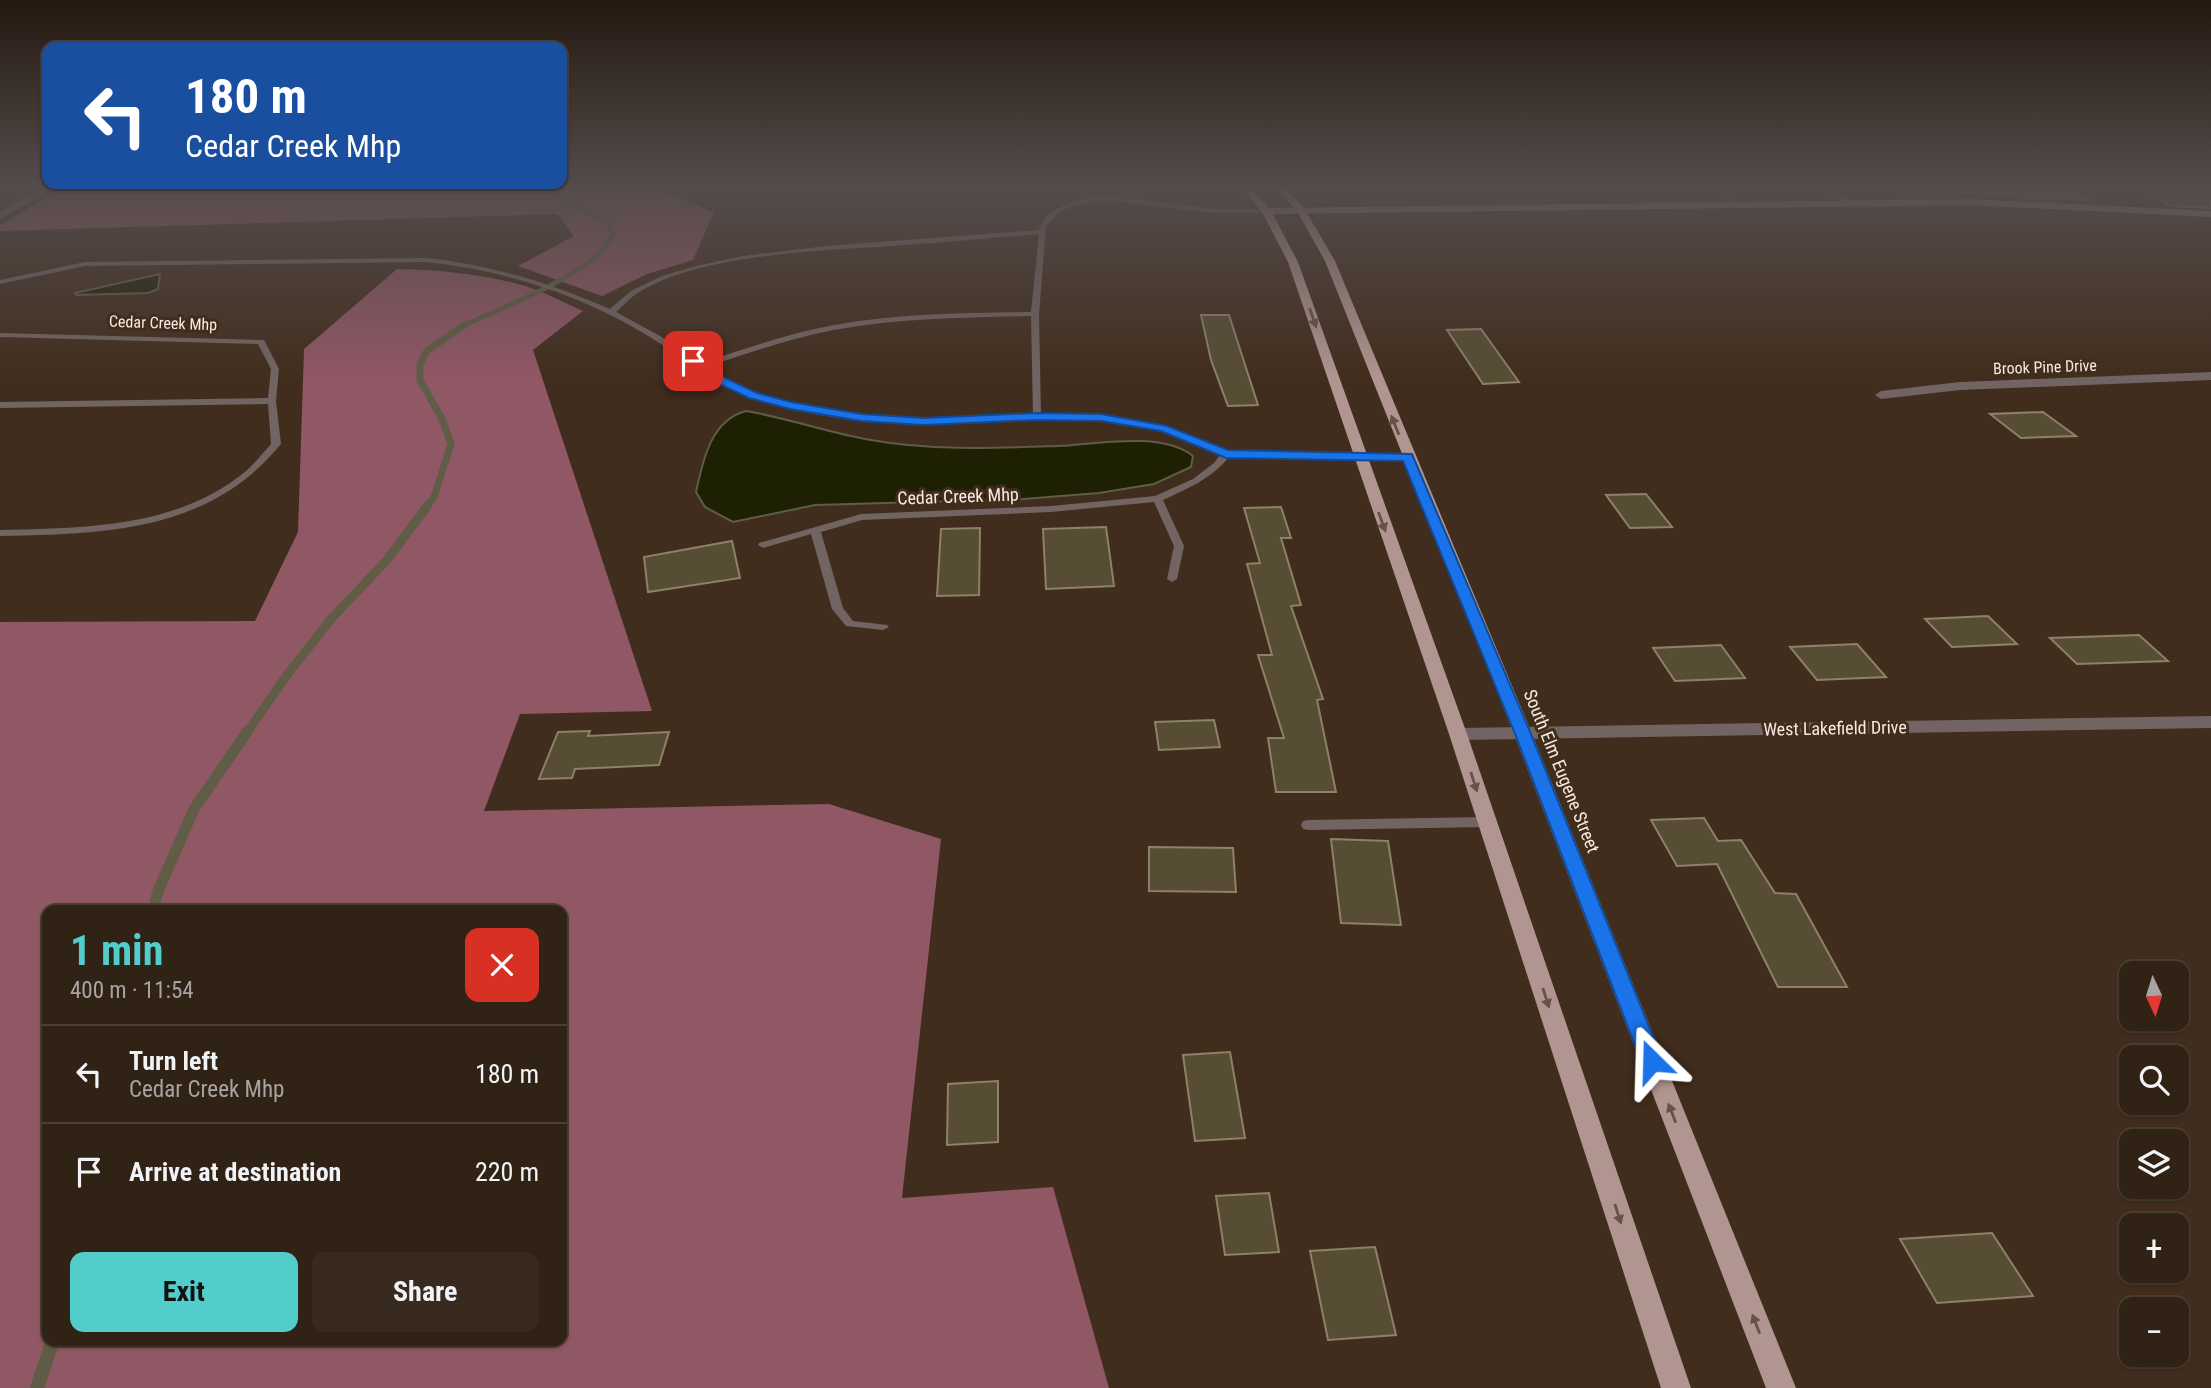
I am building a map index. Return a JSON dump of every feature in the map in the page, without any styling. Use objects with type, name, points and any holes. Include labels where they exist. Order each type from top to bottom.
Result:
[{"type":"main road","points":[[1287,250],[1458,734],[1676,1388]]},
{"type":"main road","name":"South Elm Eugene Street","points":[[1324,250],[1523,734],[1781,1388]]},
{"type":"street","name":"Brook Pine Drive","points":[[1881,395],[1960,386],[2211,376]]},
{"type":"street","name":"West Lakefield Drive","points":[[1458,734],[2211,722]]},
{"type":"lane","points":[[611,312],[628,296],[661,279],[739,260],[810,250]]},
{"type":"lane","points":[[1037,416],[1035,314],[1041,250]]},
{"type":"lane","points":[[0,282],[85,264],[427,260],[462,263],[512,273],[611,312],[723,382],[753,395],[832,413],[923,422],[1037,416],[1101,417],[1186,435],[1226,454],[1408,457]]},
{"type":"lane","points":[[701,366],[810,332],[857,323],[894,319],[1035,314]]},
{"type":"lane","name":"Cedar Creek Mhp","points":[[0,335],[261,342],[275,369],[272,401],[276,444],[262,462],[239,481],[195,506],[119,527],[82,532],[0,533]]},
{"type":"lane","points":[[0,405],[272,401]]},
{"type":"lane","name":"Cedar Creek Mhp","points":[[763,545],[861,517],[1051,509],[1157,499],[1196,481],[1217,465],[1226,454]]},
{"type":"lane","points":[[1157,499],[1179,546],[1172,579]]},
{"type":"lane","points":[[815,530],[838,609],[850,624],[883,627]]},
{"type":"lane","points":[[1308,825],[1487,822]]},
{"type":"shaded area","points":[[548,250],[697,250],[693,260],[647,274],[602,296],[518,266]]},
{"type":"shaded area","points":[[397,269],[496,279],[535,289],[583,311],[533,350],[652,711],[520,714],[484,811],[829,804],[941,839],[902,1198],[1053,1187],[1109,1388],[0,1388],[0,622],[255,621],[298,532],[304,349]]},
{"type":"shaded area","points":[[160,274],[158,289],[148,293],[75,293]]},
{"type":"shaded area","points":[[746,411],[855,437],[917,446],[1058,446],[1147,441],[1180,448],[1193,456],[1191,467],[1154,484],[1099,493],[1023,499],[815,505],[733,522],[705,507],[696,492],[710,443],[724,423]]},
{"type":"building","points":[[1201,315],[1229,315],[1258,405],[1228,406],[1211,360]]},
{"type":"building","points":[[1481,329],[1519,382],[1483,384],[1447,330]]},
{"type":"building","points":[[2043,412],[2076,436],[2021,438],[1990,414]]},
{"type":"building","points":[[1646,494],[1672,527],[1630,528],[1606,495]]},
{"type":"building","points":[[1281,507],[1291,538],[1281,538],[1301,605],[1291,606],[1323,699],[1317,700],[1336,792],[1276,792],[1268,738],[1284,738],[1258,655],[1272,655],[1247,564],[1260,563],[1244,508]]},
{"type":"building","points":[[1106,527],[1114,586],[1046,589],[1043,529]]},
{"type":"building","points":[[980,528],[979,595],[937,596],[941,529]]},
{"type":"building","points":[[732,541],[740,578],[648,592],[644,557]]},
{"type":"building","points":[[1988,616],[2017,644],[1952,647],[1925,619]]},
{"type":"building","points":[[2139,635],[2168,661],[2077,664],[2050,638]]},
{"type":"building","points":[[1857,644],[1886,677],[1817,680],[1790,647]]},
{"type":"building","points":[[1721,645],[1745,678],[1675,681],[1653,648]]},
{"type":"building","points":[[1214,720],[1220,747],[1159,750],[1155,722]]},
{"type":"building","points":[[590,731],[588,736],[669,732],[659,765],[575,769],[572,778],[539,779],[558,732]]},
{"type":"building","points":[[1704,818],[1718,841],[1741,840],[1775,893],[1796,894],[1847,987],[1778,987],[1717,864],[1677,866],[1651,820]]},
{"type":"building","points":[[1331,839],[1388,841],[1401,925],[1341,923]]},
{"type":"building","points":[[1149,847],[1233,848],[1236,892],[1149,891]]},
{"type":"building","points":[[1230,1052],[1245,1138],[1195,1141],[1183,1055]]},
{"type":"building","points":[[998,1081],[998,1142],[947,1145],[948,1084]]},
{"type":"building","points":[[1269,1193],[1279,1252],[1225,1255],[1216,1196]]},
{"type":"building","points":[[1992,1233],[2033,1296],[1937,1303],[1900,1239]]},
{"type":"building","points":[[1375,1247],[1396,1335],[1328,1340],[1310,1251]]},
{"type":"waterway","points":[[463,326],[546,288],[590,261],[602,250]]},
{"type":"waterway","points":[[427,506],[434,497],[451,444],[442,419],[420,380],[420,364],[427,351],[463,326]]},
{"type":"waterway","points":[[246,734],[331,619],[387,560],[428,505]]},
{"type":"waterway","points":[[154,905],[194,809],[247,732]]},
{"type":"waterway","points":[[37,1388],[51,1346]]},
{"type":"route","points":[[693,361],[723,382],[753,395],[790,406],[861,418],[923,422],[1037,416],[1101,417],[1163,428],[1196,439],[1226,454],[1408,457],[1523,734],[1652,1061]]}]
